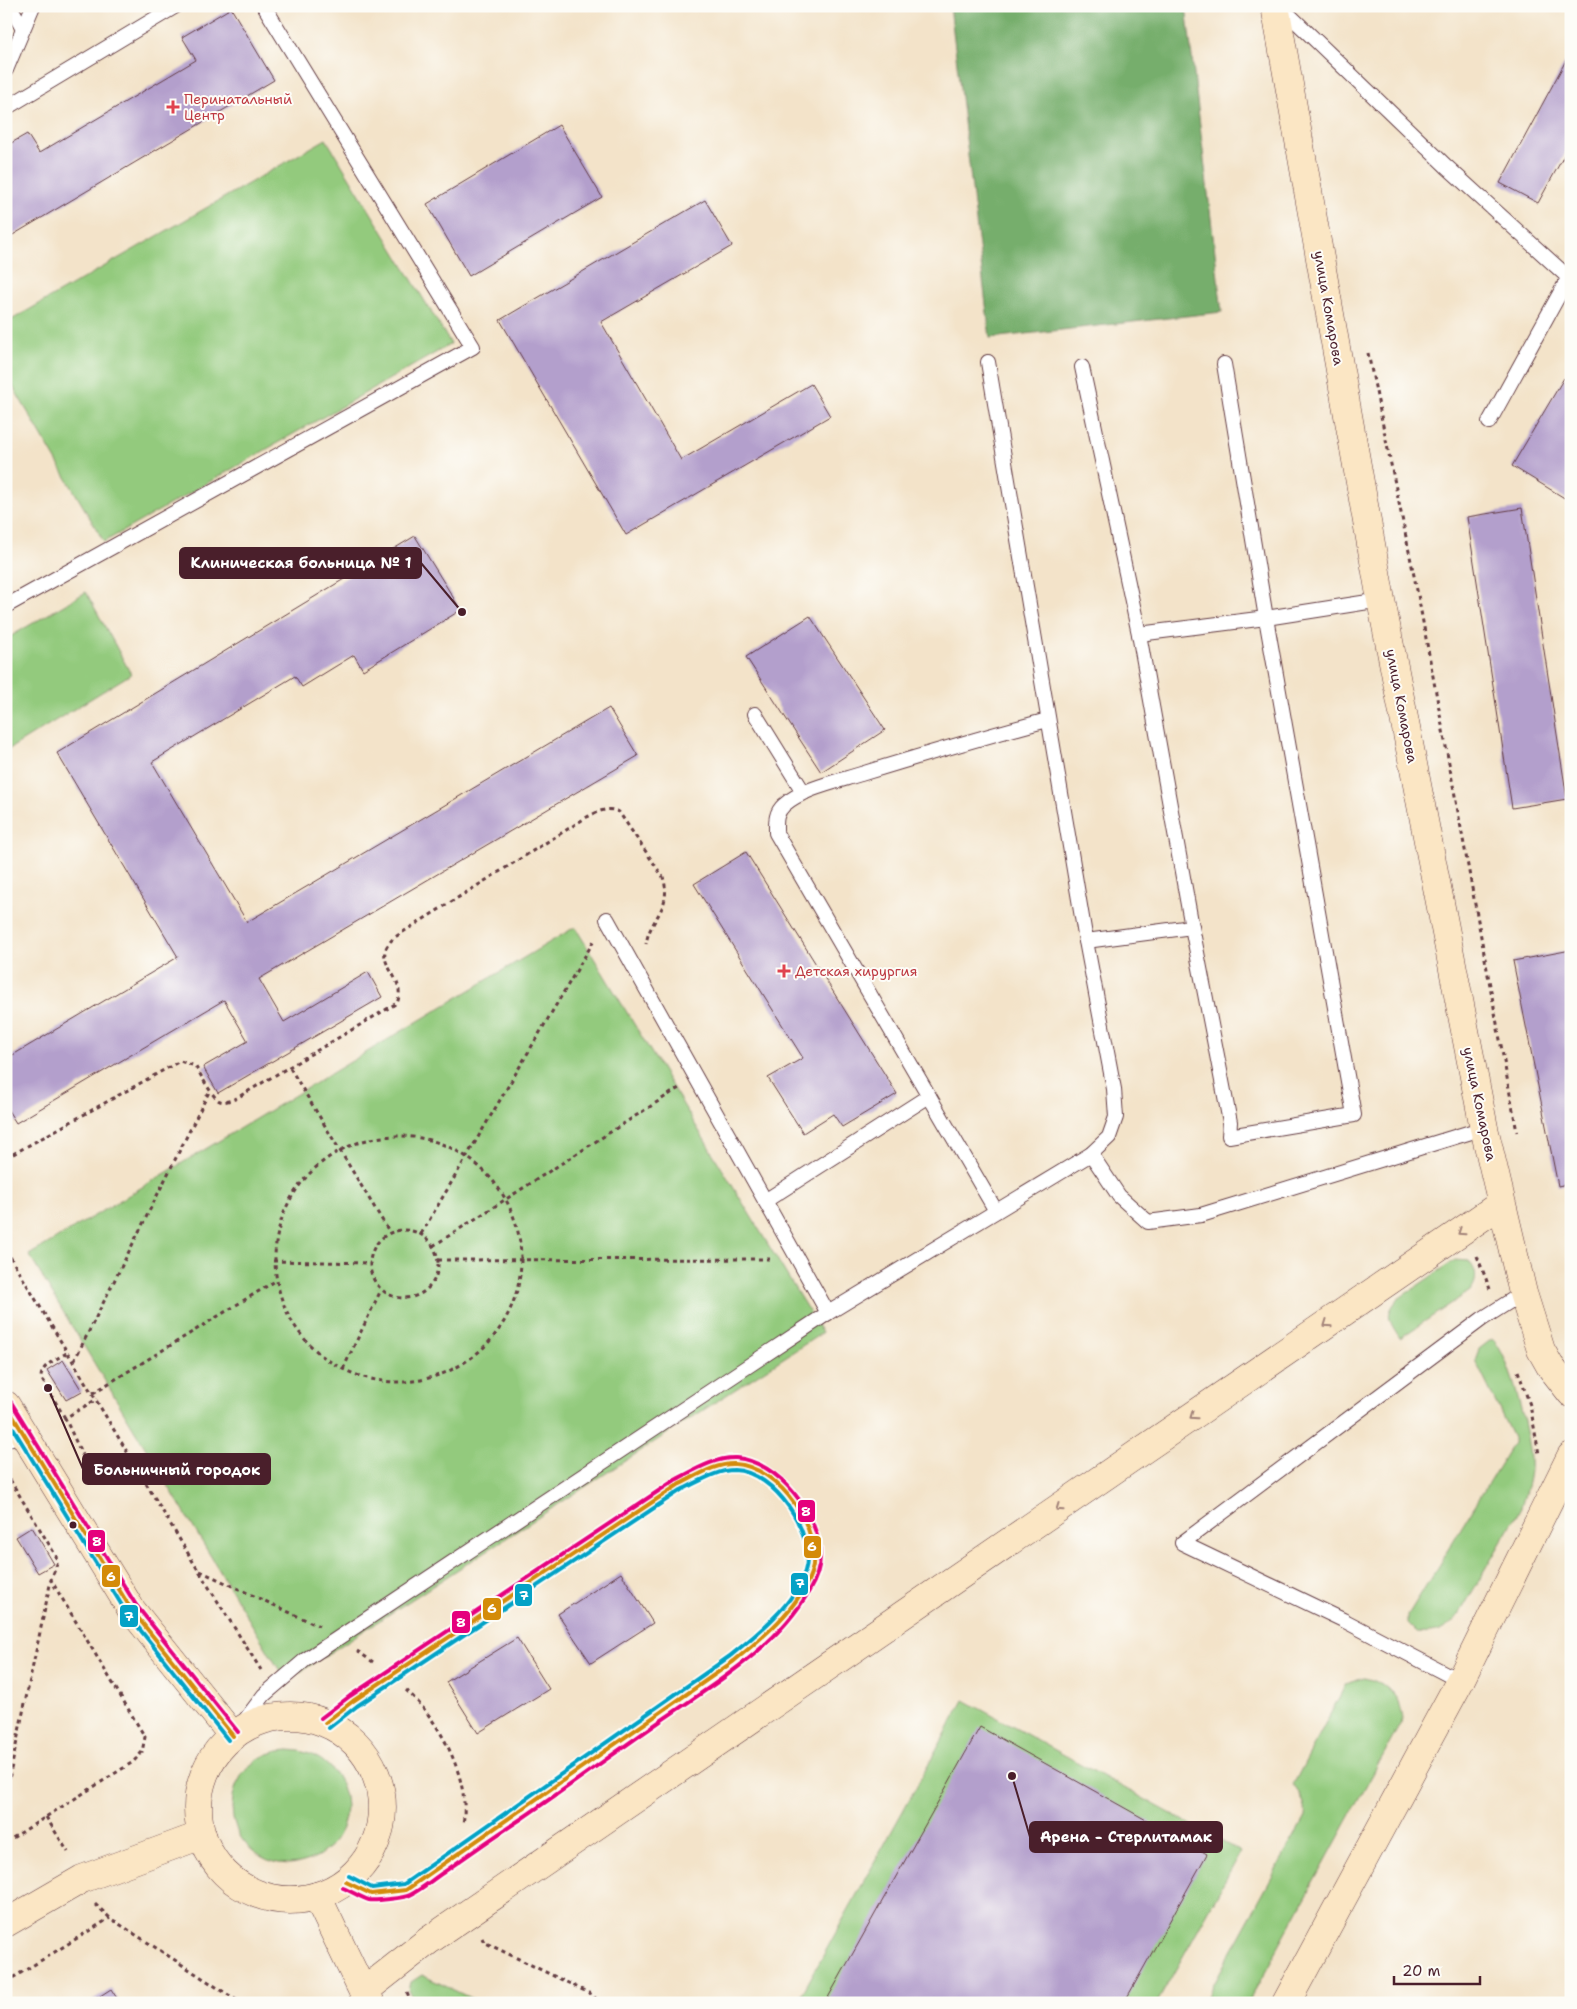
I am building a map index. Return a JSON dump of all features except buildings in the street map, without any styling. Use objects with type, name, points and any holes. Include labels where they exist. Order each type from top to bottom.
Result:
[{"type":"street","name":"улица Комарова","points":[[1275,6],[1381,600],[1484,1128],[1524,1293],[1542,1350],[1550,1366],[1571,1393]]},
{"type":"street","points":[[317,1896],[367,1997],[428,1941],[1501,1204]]},
{"type":"street","points":[[6,1405],[14,1437],[131,1609],[233,1736]]},
{"type":"street","points":[[1286,2003],[1460,1681],[1571,1456]]},
{"type":"street","points":[[277,1717],[302,1717],[325,1723],[349,1737],[368,1757],[379,1782],[383,1810],[378,1837],[365,1862],[346,1882],[332,1890],[317,1896],[293,1900],[269,1898],[247,1889],[227,1875],[212,1857],[202,1835],[198,1813],[200,1791],[210,1764],[218,1752],[233,1736],[254,1724],[277,1717]]},
{"type":"street","points":[[6,1923],[82,1879],[202,1835]]},
{"type":"lane","points":[[10,6],[23,29]]},
{"type":"lane","points":[[6,70],[33,6]]},
{"type":"lane","points":[[6,108],[176,6]]},
{"type":"lane","points":[[6,606],[473,347],[264,6]]},
{"type":"lane","points":[[1280,6],[1446,166],[1570,275],[1489,422]]},
{"type":"lane","points":[[233,1736],[264,1695],[305,1660],[828,1313],[1091,1154],[1108,1137],[1116,1116],[1114,1089],[1086,941],[988,362]]},
{"type":"lane","points":[[1082,367],[1139,634],[1192,927],[1230,1122],[1229,1136],[1354,1115],[1266,618],[1224,364]]},
{"type":"lane","points":[[1139,634],[1266,618],[1381,600]]},
{"type":"lane","points":[[755,714],[804,793]]},
{"type":"lane","points":[[996,1211],[776,833],[776,816],[784,805],[804,793],[959,743],[1048,720]]},
{"type":"lane","points":[[607,918],[828,1313]]},
{"type":"lane","points":[[1086,941],[1192,927]]},
{"type":"lane","points":[[765,1201],[929,1096]]},
{"type":"lane","points":[[1091,1154],[1119,1196],[1148,1222],[1201,1215],[1484,1128]]},
{"type":"lane","points":[[1460,1681],[1343,1620],[1182,1542],[1482,1319],[1524,1293]]},
{"type":"lane","points":[[325,1723],[353,1701],[678,1485],[710,1470],[735,1464],[760,1470],[778,1484],[794,1504],[808,1529],[814,1555],[811,1575],[808,1581],[770,1630],[723,1669],[581,1770],[406,1890],[371,1894],[346,1882]]},
{"type":"path","points":[[1367,346],[1418,595],[1518,1140]]},
{"type":"path","points":[[6,1158],[180,1061],[195,1066],[215,1098],[220,1102],[227,1102],[290,1068],[396,1003],[400,995],[399,986],[385,962],[384,953],[387,944],[395,937],[587,817],[606,809],[613,808],[619,812],[663,877],[667,889],[665,902],[650,930],[646,947]]},
{"type":"path","points":[[421,1234],[607,918]]},
{"type":"path","points":[[290,1068],[390,1232]]},
{"type":"path","points":[[433,1246],[696,1077]]},
{"type":"path","points":[[74,1361],[210,1090]]},
{"type":"path","points":[[406,1135],[445,1144],[480,1165],[506,1199],[520,1234],[521,1275],[509,1315],[485,1348],[451,1372],[411,1383],[370,1380],[332,1365],[301,1338],[280,1302],[273,1261],[280,1220],[299,1184],[328,1156],[340,1151],[365,1140],[406,1135]]},
{"type":"path","points":[[411,1230],[421,1234],[433,1246],[438,1260],[438,1272],[426,1292],[415,1297],[403,1299],[391,1296],[381,1290],[374,1282],[370,1270],[374,1247],[381,1238],[390,1232],[411,1230]]},
{"type":"path","points":[[1463,1230],[1482,1266],[1497,1310]]},
{"type":"path","points":[[6,1250],[97,1398],[198,1570],[272,1687]]},
{"type":"path","points":[[438,1260],[798,1259]]},
{"type":"path","points":[[273,1261],[370,1263]]},
{"type":"path","points":[[93,1393],[277,1280]]},
{"type":"path","points":[[343,1369],[381,1290]]},
{"type":"path","points":[[1564,1323],[1571,1336]]},
{"type":"path","points":[[68,1352],[44,1367],[41,1378],[65,1418],[83,1458],[83,1466]]},
{"type":"path","points":[[1515,1364],[1530,1405],[1540,1460]]},
{"type":"path","points":[[65,1418],[97,1398]]},
{"type":"path","points":[[6,1474],[56,1556],[57,1564],[51,1580],[6,1793]]},
{"type":"path","points":[[22,1500],[28,1496]]},
{"type":"path","points":[[6,1842],[133,1762],[142,1752],[145,1737],[51,1580]]},
{"type":"path","points":[[46,1817],[68,1852]]},
{"type":"path","points":[[92,1900],[110,1918],[241,2003]]},
{"type":"path","points":[[6,1982],[110,1918]]},
{"type":"path","points":[[592,1995],[599,2003]]},
{"type":"green space","points":[[950,6],[1186,6],[1222,312],[990,338]]},
{"type":"green space","points":[[326,139],[451,344],[104,542],[6,375],[6,323]]},
{"type":"green space","points":[[86,592],[131,674],[6,751],[6,639]]},
{"type":"green space","points":[[575,927],[822,1333],[286,1681],[29,1255]]},
{"type":"green space","points":[[1455,1260],[1469,1261],[1474,1268],[1476,1276],[1473,1287],[1470,1291],[1400,1338],[1390,1318],[1391,1309],[1398,1299]]},
{"type":"green space","points":[[1492,1339],[1499,1347],[1506,1362],[1519,1401],[1530,1458],[1528,1485],[1521,1508],[1460,1613],[1442,1630],[1431,1633],[1417,1633],[1408,1624],[1408,1615],[1513,1443],[1513,1438],[1475,1360],[1479,1349]]},
{"type":"green space","points":[[1364,1678],[1379,1683],[1391,1691],[1399,1703],[1403,1719],[1248,2003],[1203,2003],[1305,1817],[1303,1800],[1293,1785],[1346,1684]]},
{"type":"green space","points":[[964,1700],[1241,1852],[1157,2003],[797,2003]]},
{"type":"green space","points":[[289,1750],[311,1754],[329,1767],[342,1785],[346,1807],[342,1829],[329,1847],[311,1860],[289,1864],[267,1860],[249,1847],[236,1829],[232,1807],[236,1785],[249,1767],[267,1754]]},
{"type":"green space","points":[[422,1975],[481,2003],[418,2003],[409,1991],[411,1982]]},
{"type":"transit line","name":"8","points":[[11,1402],[136,1605],[238,1732]]},
{"type":"transit line","name":"6","points":[[6,1405],[131,1609],[233,1736]]},
{"type":"transit line","name":"7","points":[[6,1417],[126,1612],[228,1740]]},
{"type":"transit line","name":"8","points":[[321,1718],[350,1696],[675,1480],[712,1462],[736,1458],[752,1461],[767,1469],[794,1493],[813,1524],[818,1540],[820,1561],[811,1587],[795,1612],[779,1631],[721,1680],[414,1893],[396,1898],[369,1900],[343,1888]]},
{"type":"transit line","name":"6","points":[[325,1723],[353,1701],[678,1485],[705,1471],[728,1464],[751,1468],[767,1476],[782,1489],[795,1504],[805,1521],[814,1557],[811,1573],[805,1586],[798,1598],[778,1622],[734,1661],[406,1890],[371,1894],[346,1882]]},
{"type":"transit line","name":"7","points":[[329,1728],[357,1706],[681,1490],[707,1477],[720,1472],[734,1470],[749,1473],[764,1481],[777,1493],[789,1507],[798,1523],[805,1540],[807,1556],[805,1571],[800,1584],[773,1618],[730,1656],[404,1884],[372,1888],[349,1876]]},
{"type":"place","name":"Перинатальный Центр","points":[[173,107]]},
{"type":"place","name":"Клиническая больница № 1","points":[[462,612]]},
{"type":"place","name":"Детская хирургия","points":[[784,971]]},
{"type":"place","name":"Больничный городок","points":[[48,1388]]},
{"type":"place","name":"Арена - Стерлитамак","points":[[1012,1776]]}]
